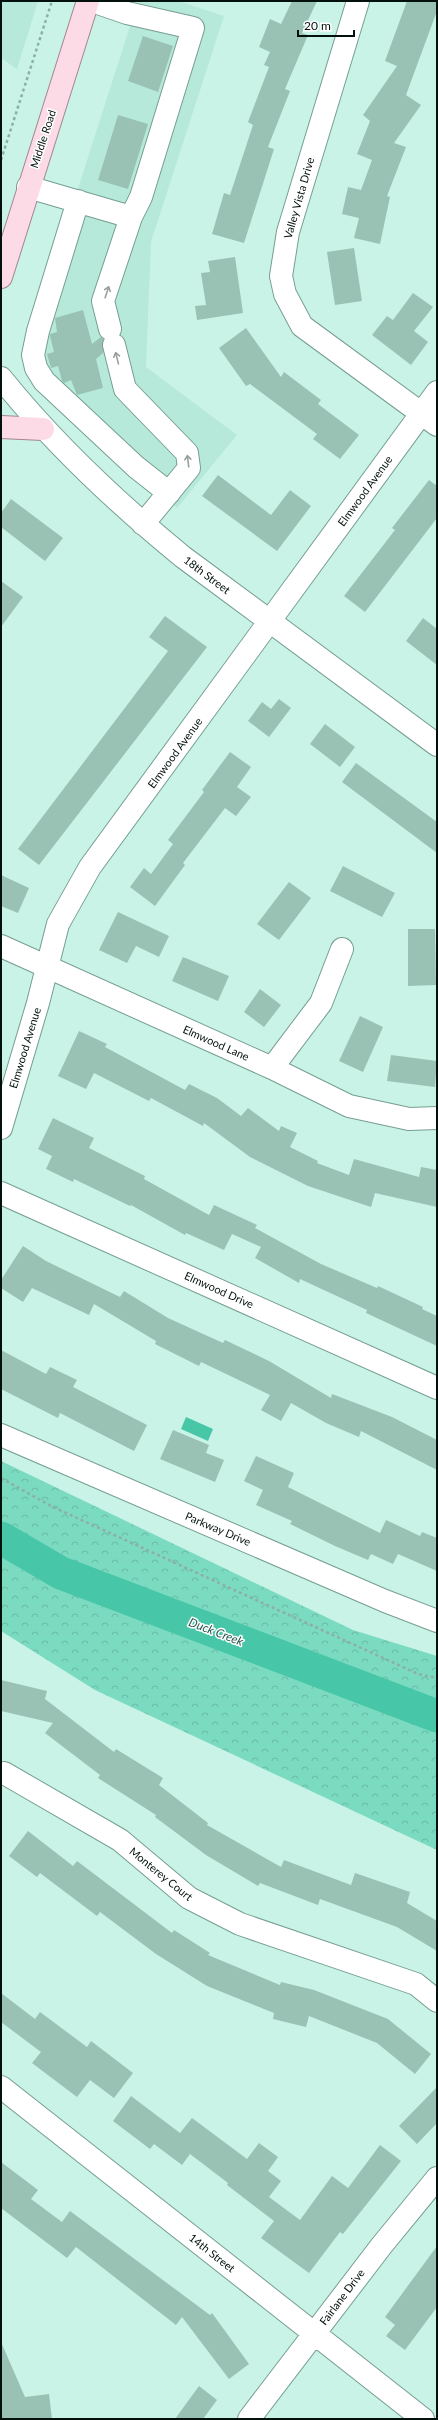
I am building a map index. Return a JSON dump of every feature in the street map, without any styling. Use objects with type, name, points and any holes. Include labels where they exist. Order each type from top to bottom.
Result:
[{"type":"main road","name":"Middle Road","points":[[1,277],[9,228],[28,187],[88,1]]},
{"type":"main road","points":[[1,427],[43,428]]},
{"type":"street","points":[[92,1],[127,13],[193,28],[141,197],[131,217],[103,301],[125,389],[187,453],[189,468],[143,524]]},
{"type":"street","name":"Valley Vista Drive","points":[[358,1],[288,232],[281,276],[285,294],[302,326],[429,420]]},
{"type":"street","points":[[28,187],[131,217]]},
{"type":"street","points":[[78,201],[38,331],[33,355],[36,368],[44,381],[136,468],[169,493]]},
{"type":"street","name":"18th Street","points":[[1,378],[43,428],[143,524],[183,557],[437,745]]},
{"type":"street","name":"Elmwood Avenue","points":[[1,1128],[58,924],[90,867],[271,622],[429,420],[437,392]]},
{"type":"street","name":"Elmwood Lane","points":[[1,946],[272,1068],[349,1106],[410,1119],[437,1118]]},
{"type":"street","points":[[272,1068],[321,1003],[342,949]]},
{"type":"street","name":"Elmwood Drive","points":[[1,1193],[437,1388]]},
{"type":"street","name":"Parkway Drive","points":[[1,1435],[385,1602],[437,1621]]},
{"type":"street","name":"Monterey Court","points":[[4,1773],[120,1840],[189,1898],[240,1924],[416,1984],[437,2001]]},
{"type":"street","name":"14th Street","points":[[1,2088],[423,2419]]},
{"type":"street","name":"Fairlane Drive","points":[[249,2419],[314,2333],[437,2178]]},
{"type":"path","points":[[1,160],[52,1]]},
{"type":"path","points":[[1,1478],[51,1506],[418,1674],[437,1678]]},
{"type":"shaded area","points":[[1,1],[38,1],[17,69],[1,58]]},
{"type":"shaded area","points":[[138,1],[178,1],[224,16],[151,242],[146,367],[237,435],[177,508],[124,468],[27,348]]},
{"type":"shaded area","points":[[186,1417],[213,1429],[208,1441],[181,1429]]},
{"type":"green space","points":[[1,1461],[353,1630],[437,1656],[437,1850],[95,1690],[1,1631]]},
{"type":"building","points":[[292,1],[317,1],[302,33],[308,35],[285,89],[290,91],[268,147],[274,149],[244,243],[212,234],[224,193],[230,195],[253,125],[248,122],[269,67],[264,65],[270,52],[259,47],[270,19],[281,24]]},
{"type":"building","points":[[407,1],[437,1],[437,11],[406,95],[421,105],[394,143],[406,147],[387,196],[390,197],[380,244],[354,238],[359,218],[342,214],[348,187],[361,190],[372,160],[357,154],[370,121],[363,115],[397,66],[385,61]]},
{"type":"building","points":[[143,36],[173,46],[158,92],[128,81]]},
{"type":"building","points":[[118,115],[148,124],[128,189],[98,180]]},
{"type":"building","points":[[354,248],[362,301],[335,305],[327,252]]},
{"type":"building","points":[[235,257],[243,313],[197,320],[195,306],[206,305],[201,273],[210,272],[208,261]]},
{"type":"building","points":[[413,293],[433,307],[414,331],[428,342],[411,365],[372,335],[387,316],[393,320]]},
{"type":"building","points":[[83,310],[92,344],[101,337],[103,339],[103,353],[96,359],[103,388],[77,395],[71,380],[64,383],[62,381],[58,366],[51,368],[47,354],[54,352],[50,334],[57,332],[55,318]]},
{"type":"building","points":[[246,328],[281,377],[284,372],[321,400],[318,404],[359,435],[340,459],[313,439],[317,434],[250,384],[246,386],[219,348]]},
{"type":"building","points":[[218,475],[271,515],[290,490],[311,506],[277,551],[202,496]]},
{"type":"building","points":[[429,480],[437,486],[437,518],[365,612],[344,596],[395,530],[392,528]]},
{"type":"building","points":[[11,499],[63,538],[45,561],[1,527],[1,513]]},
{"type":"building","points":[[1,581],[23,597],[1,627]]},
{"type":"building","points":[[165,616],[207,647],[39,865],[18,849],[168,651],[149,637]]},
{"type":"building","points":[[423,618],[437,629],[437,665],[406,641]]},
{"type":"building","points":[[279,699],[291,708],[269,737],[248,721],[262,702],[271,709]]},
{"type":"building","points":[[325,724],[355,747],[340,767],[310,744]]},
{"type":"building","points":[[230,752],[251,767],[237,787],[251,797],[236,816],[225,808],[183,863],[185,865],[155,906],[130,887],[144,868],[151,874],[173,844],[168,840],[204,792],[202,790]]},
{"type":"building","points":[[356,763],[437,822],[437,853],[342,782]]},
{"type":"building","points":[[343,866],[395,893],[382,917],[330,891]]},
{"type":"building","points":[[1,875],[29,888],[18,913],[1,906]]},
{"type":"building","points":[[289,882],[311,898],[279,940],[257,924]]},
{"type":"building","points":[[118,912],[169,936],[159,957],[136,946],[127,963],[99,950]]},
{"type":"building","points":[[408,929],[435,929],[436,985],[408,986]]},
{"type":"building","points":[[183,957],[229,976],[218,1001],[172,981]]},
{"type":"building","points":[[260,989],[281,1005],[264,1027],[244,1012]]},
{"type":"building","points":[[360,1016],[383,1027],[363,1072],[339,1061]]},
{"type":"building","points":[[79,1031],[107,1044],[105,1047],[185,1090],[189,1084],[217,1098],[241,1116],[248,1108],[279,1131],[281,1126],[297,1133],[290,1147],[318,1161],[317,1163],[349,1175],[354,1159],[419,1177],[421,1167],[437,1170],[437,1207],[375,1193],[371,1207],[308,1186],[250,1157],[204,1123],[203,1126],[151,1098],[149,1101],[94,1073],[86,1089],[58,1076]]},
{"type":"building","points":[[391,1055],[437,1061],[435,1087],[387,1081]]},
{"type":"building","points":[[53,1118],[94,1138],[89,1148],[145,1176],[144,1179],[209,1215],[214,1205],[257,1225],[255,1228],[321,1264],[377,1288],[378,1286],[423,1307],[422,1309],[437,1316],[437,1346],[366,1313],[367,1310],[300,1279],[299,1283],[255,1258],[261,1247],[232,1234],[224,1250],[186,1233],[185,1235],[131,1205],[130,1206],[74,1179],[73,1182],[46,1169],[52,1156],[38,1149]]},
{"type":"building","points":[[23,1246],[46,1261],[120,1297],[124,1291],[168,1318],[223,1343],[225,1340],[269,1361],[331,1398],[332,1394],[392,1417],[437,1440],[437,1470],[361,1431],[359,1437],[326,1423],[291,1403],[281,1421],[261,1410],[270,1395],[201,1362],[199,1366],[155,1344],[156,1341],[94,1304],[89,1315],[32,1288],[23,1302],[1,1288],[1,1280]]},
{"type":"building","points":[[1,1350],[46,1374],[50,1367],[77,1380],[73,1387],[147,1425],[134,1451],[60,1413],[58,1418],[1,1389]]},
{"type":"building","points":[[173,1430],[209,1445],[206,1453],[224,1460],[215,1482],[160,1459]]},
{"type":"building","points":[[256,1456],[294,1473],[288,1487],[380,1533],[386,1520],[420,1536],[422,1532],[437,1538],[437,1571],[398,1554],[393,1564],[371,1554],[368,1560],[290,1524],[292,1521],[256,1505],[263,1490],[244,1481]]},
{"type":"building","points":[[1,1680],[47,1691],[45,1699],[114,1752],[116,1749],[163,1778],[159,1785],[208,1823],[207,1825],[281,1867],[284,1860],[351,1885],[355,1873],[410,1892],[407,1903],[437,1921],[437,1951],[397,1927],[320,1899],[318,1905],[260,1883],[258,1886],[206,1855],[155,1817],[156,1815],[98,1778],[100,1775],[45,1733],[53,1723],[1,1711]]},
{"type":"building","points":[[28,1831],[73,1866],[77,1861],[172,1933],[174,1930],[210,1953],[208,1955],[280,1985],[281,1982],[314,1990],[388,2019],[431,2054],[415,2074],[377,2043],[309,2016],[306,2027],[273,2019],[274,2013],[207,1986],[156,1954],[100,1912],[97,1916],[40,1873],[37,1877],[9,1856]]},
{"type":"building","points":[[1,1993],[35,2019],[40,2012],[87,2047],[91,2041],[133,2073],[114,2098],[90,2080],[77,2097],[32,2063],[41,2052],[1,2022]]},
{"type":"building","points":[[437,2087],[437,2123],[417,2144],[399,2126]]},
{"type":"building","points":[[131,2096],[180,2133],[192,2118],[247,2159],[259,2143],[278,2157],[268,2171],[281,2181],[269,2197],[300,2220],[332,2176],[348,2188],[380,2145],[401,2161],[343,2234],[340,2232],[309,2273],[261,2238],[274,2221],[227,2185],[228,2183],[190,2154],[182,2165],[154,2144],[150,2149],[113,2121]]},
{"type":"building","points":[[1,2162],[38,2190],[31,2199],[62,2222],[70,2211],[210,2315],[212,2313],[249,2364],[229,2379],[182,2317],[176,2325],[76,2247],[67,2258],[1,2208]]},
{"type":"building","points":[[437,2246],[437,2307],[405,2350],[386,2336],[395,2325],[385,2317]]},
{"type":"building","points":[[1,2342],[25,2397],[49,2394],[52,2419],[1,2419]]},
{"type":"building","points":[[199,2386],[217,2400],[203,2419],[175,2419]]},
{"type":"waterway","name":"Duck Creek","points":[[1,1538],[61,1573],[437,1716]]}]
